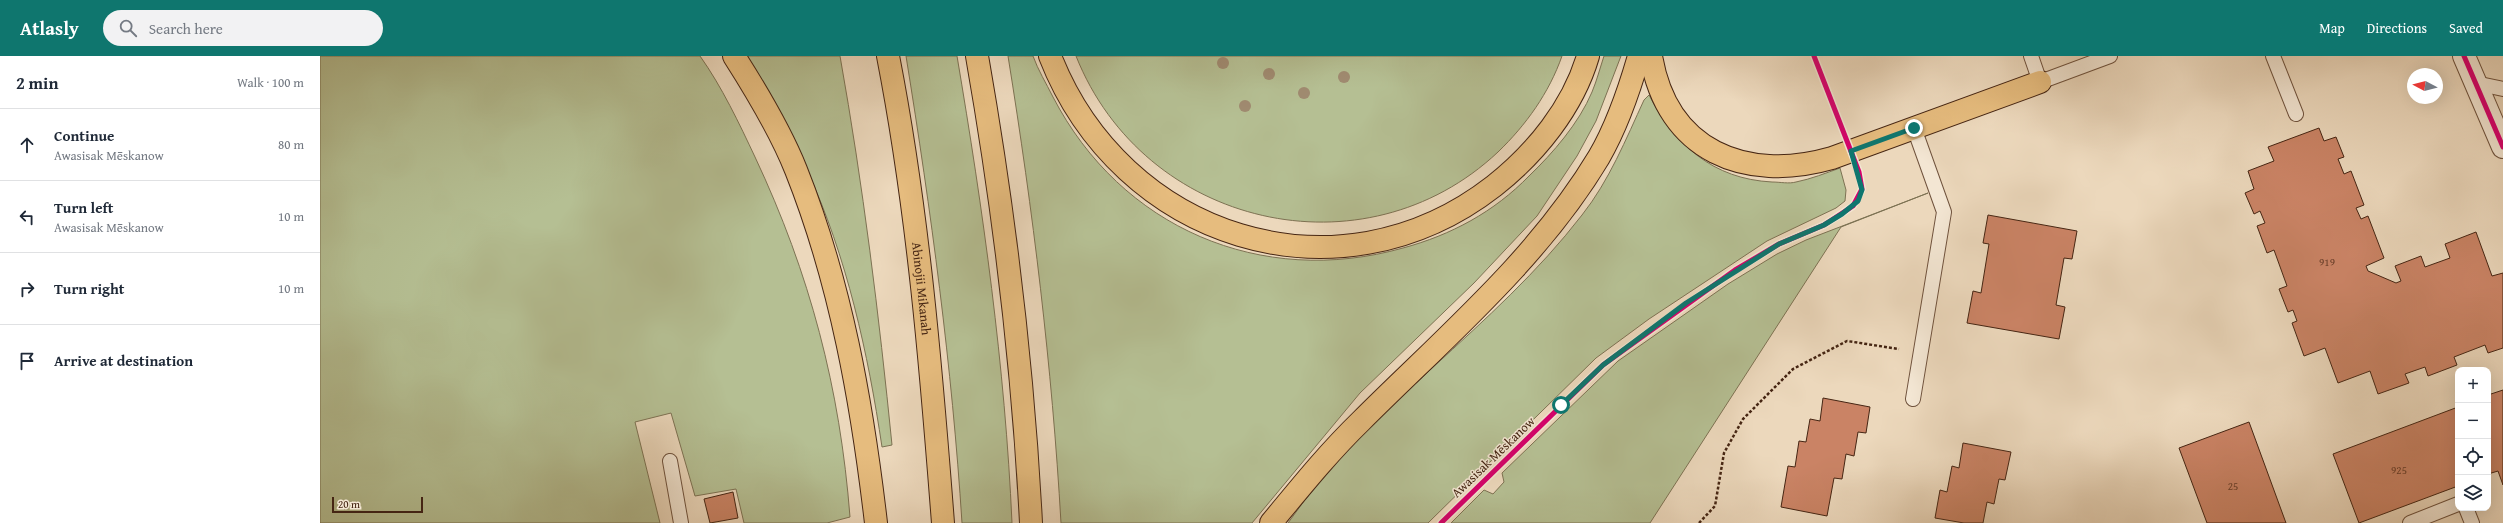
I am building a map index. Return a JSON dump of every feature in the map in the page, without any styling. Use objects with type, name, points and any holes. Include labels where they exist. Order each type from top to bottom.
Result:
[{"type":"main road","points":[[734,56],[760,97],[796,170],[831,272],[850,355],[868,450],[876,523]]},
{"type":"main road","name":"Abinojii Mikanah","points":[[888,56],[909,189],[930,353],[943,523]]},
{"type":"main road","points":[[977,56],[1005,240],[1019,364],[1031,523]]},
{"type":"main road","points":[[1050,56],[1059,79],[1084,121],[1131,176],[1158,197],[1201,220],[1234,234],[1272,244],[1310,247],[1348,246],[1386,239],[1426,226],[1453,214],[1480,197],[1529,155],[1551,128],[1570,99],[1588,56]]},
{"type":"main road","points":[[1271,523],[1334,449],[1469,314],[1549,228],[1576,193],[1600,156],[1621,111],[1639,56]]},
{"type":"main road","points":[[1651,56],[1660,92],[1669,111],[1701,144],[1720,155],[1741,163],[1784,167],[1817,162],[2040,82]]},
{"type":"street","points":[[2464,56],[2503,147]]},
{"type":"lane","points":[[2031,56],[2040,82],[2110,56]]},
{"type":"lane","points":[[2272,56],[2296,114]]},
{"type":"lane","points":[[2475,83],[2503,89]]},
{"type":"lane","points":[[1913,399],[1944,212],[1914,128]]},
{"type":"lane","points":[[670,461],[681,523]]},
{"type":"lane","points":[[2410,523],[2455,505]]},
{"type":"lane","points":[[2467,511],[2472,523]]},
{"type":"path","points":[[1699,523],[1715,506],[1724,453],[1743,419],[1793,369],[1847,341],[1922,352]]},
{"type":"green space","points":[[320,56],[700,56],[723,93],[755,157],[792,244],[807,288],[830,377],[839,423],[850,517],[827,523],[744,523],[736,489],[695,496],[671,413],[635,422],[660,523],[320,523]]},
{"type":"green space","points":[[744,56],[840,56],[870,250],[892,445],[882,447],[863,341],[845,271],[834,237],[807,170],[793,141]]},
{"type":"green space","points":[[906,56],[957,56],[976,172],[992,288],[1004,405],[1012,523],[962,523],[953,406],[940,289]]},
{"type":"green space","points":[[1008,56],[1033,56],[1053,97],[1082,143],[1116,181],[1156,213],[1200,237],[1248,252],[1298,260],[1350,258],[1403,248],[1421,243],[1471,221],[1516,189],[1547,158],[1565,137],[1587,104],[1594,88],[1604,56],[1621,56],[1596,121],[1577,156],[1537,216],[1474,283],[1360,393],[1252,523],[1061,523],[1047,347],[1026,172]]},
{"type":"green space","points":[[1076,56],[1562,56],[1557,70],[1536,108],[1518,131],[1498,152],[1444,191],[1385,214],[1324,222],[1262,215],[1204,195],[1152,161],[1108,114]]},
{"type":"green space","points":[[1649,95],[1659,113],[1684,144],[1698,156],[1714,166],[1732,174],[1751,179],[1787,183],[1793,183],[1818,176],[1840,168],[1846,190],[1845,201],[1836,208],[1767,241],[1649,319],[1596,358],[1428,523],[1288,523],[1320,481],[1356,441],[1511,294],[1548,256],[1582,215],[1601,188],[1644,100]]},
{"type":"green space","points":[[1928,193],[1841,227],[1650,523],[1451,523],[1484,490],[1493,494],[1504,482],[1502,473],[1618,361],[1728,284],[1777,254],[1806,240]]},
{"type":"building","points":[[2319,128],[2324,141],[2336,137],[2344,157],[2338,159],[2344,174],[2351,171],[2364,205],[2356,208],[2361,219],[2368,216],[2384,258],[2366,266],[2368,271],[2396,283],[2401,281],[2395,266],[2421,256],[2425,267],[2450,258],[2445,244],[2476,232],[2492,276],[2503,273],[2503,348],[2488,353],[2485,345],[2454,357],[2457,365],[2428,376],[2425,367],[2405,374],[2409,383],[2378,394],[2370,371],[2338,383],[2325,348],[2304,356],[2292,323],[2297,321],[2293,310],[2288,312],[2279,289],[2287,286],[2274,250],[2267,253],[2257,226],[2265,223],[2260,211],[2254,214],[2245,193],[2254,189],[2248,171],[2274,161],[2268,147]]},
{"type":"building","points":[[1988,215],[2077,231],[2072,259],[2064,258],[2056,305],[2065,307],[2059,339],[1967,323],[1973,291],[1981,293],[1989,244],[1983,243]]},
{"type":"building","points":[[2503,390],[2503,485],[2498,471],[2491,473],[2491,394]]},
{"type":"building","points":[[1823,398],[1870,407],[1866,433],[1858,432],[1854,456],[1846,454],[1842,479],[1834,478],[1827,516],[1781,507],[1788,466],[1795,467],[1799,441],[1806,442],[1810,419],[1820,421]]},
{"type":"building","points":[[2455,408],[2455,487],[2359,523],[2333,454]]},
{"type":"building","points":[[2249,422],[2286,523],[2207,523],[2179,448]]},
{"type":"building","points":[[1963,443],[2011,452],[2005,480],[1999,479],[1994,504],[1987,502],[1983,523],[1964,523],[1935,518],[1940,490],[1947,492],[1952,466],[1959,468]]},
{"type":"building","points":[[733,492],[738,518],[710,523],[704,499]]},
{"type":"cycle path","name":"Awasisak Mēskanow","points":[[1441,523],[1603,365],[1735,270],[1779,244],[1824,225],[1853,206],[1862,189],[1859,172],[1814,56]]},
{"type":"cycle path","points":[[2464,56],[2503,147]]},
{"type":"route","points":[[1561,405],[1603,365],[1686,303],[1768,250],[1824,225],[1853,206],[1858,201],[1862,190],[1859,172],[1851,151],[1914,128]]}]
